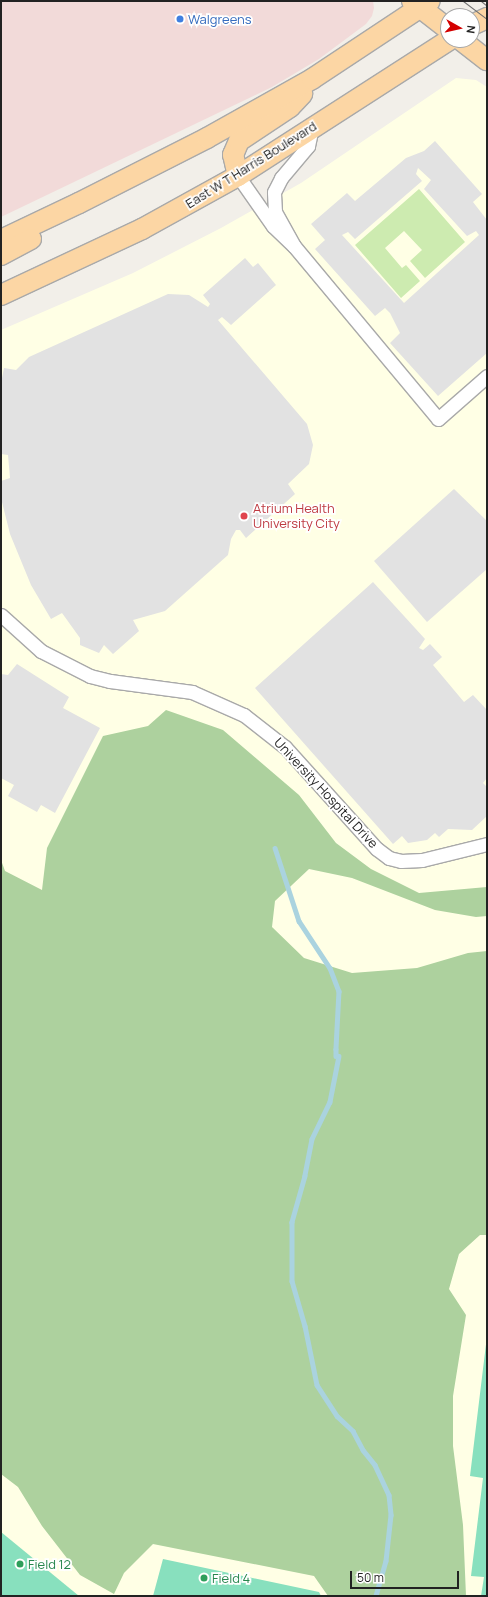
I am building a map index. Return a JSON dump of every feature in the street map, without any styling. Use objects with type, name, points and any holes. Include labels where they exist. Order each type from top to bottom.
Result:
[{"type":"main road","points":[[1,240],[79,203],[207,138],[312,79],[421,3],[440,22]]},
{"type":"main road","name":"East W T Harris Boulevard","points":[[1,295],[135,232],[238,176],[440,46]]},
{"type":"main road","points":[[471,48],[487,60]]},
{"type":"main road","points":[[238,176],[233,156],[239,141],[290,107],[312,79]]},
{"type":"main road","points":[[1,256],[39,233],[79,203]]},
{"type":"street","points":[[294,246],[276,212],[274,192],[280,178],[308,146],[312,127]]},
{"type":"street","points":[[238,176],[272,226],[294,246],[438,419],[487,376]]},
{"type":"street","name":"University Hospital Drive","points":[[1,615],[41,651],[90,676],[110,681],[192,692],[244,715],[285,747],[377,849],[389,858],[416,860],[487,844]]},
{"type":"shaded area","points":[[1,1],[373,1],[374,8],[372,16],[366,24],[319,59],[272,87],[1,217]]},
{"type":"shaded area","points":[[456,78],[476,80],[487,87],[487,1596],[1,1596],[1,330],[133,273],[221,228],[301,183]]},
{"type":"shaded area","points":[[435,141],[482,194],[473,202],[487,220],[487,353],[438,396],[390,343],[400,333],[390,313],[385,308],[375,316],[315,249],[325,240],[311,224],[347,193],[355,201],[406,158],[424,151]],"holes":[[[418,168],[431,180],[424,189],[467,236],[476,231],[479,235],[404,303],[342,235],[348,232],[355,239],[422,181],[416,174]]]},
{"type":"shaded area","points":[[245,258],[253,267],[258,263],[276,285],[231,325],[222,317],[218,320],[307,424],[313,445],[309,464],[288,484],[295,494],[246,538],[240,530],[236,530],[231,539],[228,555],[165,611],[133,620],[139,631],[113,654],[104,645],[99,653],[80,645],[80,638],[62,613],[51,619],[31,585],[10,534],[1,498],[1,481],[10,478],[8,455],[1,454],[1,383],[4,368],[16,370],[29,357],[168,294],[189,295],[208,307],[210,304],[203,295]]},
{"type":"shaded area","points":[[454,489],[487,521],[487,569],[427,622],[374,561]]},
{"type":"shaded area","points":[[373,582],[425,639],[419,648],[423,650],[430,644],[442,657],[433,665],[464,702],[473,695],[487,710],[487,778],[483,783],[487,787],[487,816],[472,830],[448,829],[439,837],[435,833],[427,840],[408,843],[402,836],[393,844],[255,688]]},
{"type":"shaded area","points":[[17,664],[69,697],[63,708],[100,728],[55,813],[41,805],[37,812],[8,796],[14,785],[1,778],[1,674],[8,675]]},
{"type":"green space","points":[[419,189],[465,242],[425,278],[410,261],[422,250],[404,231],[385,248],[402,268],[406,265],[420,281],[401,298],[355,245]]},
{"type":"green space","points":[[166,710],[223,730],[299,795],[336,843],[371,869],[419,893],[487,887],[487,916],[476,917],[435,910],[352,878],[309,869],[275,901],[272,927],[304,958],[352,973],[417,968],[468,953],[487,951],[487,1235],[480,1235],[459,1254],[449,1289],[466,1315],[453,1396],[453,1446],[463,1525],[466,1596],[328,1596],[314,1576],[153,1544],[124,1573],[114,1594],[80,1575],[42,1526],[18,1487],[1,1474],[1,860],[5,871],[42,890],[47,848],[103,736],[148,726]]},
{"type":"green space","points":[[487,1336],[487,1596],[481,1596],[484,1577],[471,1576],[483,1478],[470,1476]]},
{"type":"green space","name":"Field 12","points":[[1,1532],[79,1596],[1,1596]]},
{"type":"green space","name":"Field 4","points":[[163,1559],[319,1592],[321,1596],[153,1596]]},
{"type":"waterway","points":[[275,848],[299,921],[330,968],[339,991],[336,1049],[336,1056],[339,1056],[330,1102],[312,1139],[305,1176],[292,1222],[292,1281],[305,1326],[317,1385],[337,1416],[353,1431],[363,1450],[375,1465],[389,1495],[391,1515],[386,1561],[376,1596]]},
{"type":"tram line","points":[[463,1],[487,19]]},
{"type":"tram line","points":[[481,1],[487,6]]},
{"type":"place","name":"Walgreens","points":[[180,19]]},
{"type":"place","name":"Atrium Health University City","points":[[244,516]]},
{"type":"place","name":"Field 12","points":[[20,1564]]},
{"type":"place","name":"Field 4","points":[[204,1578]]}]
